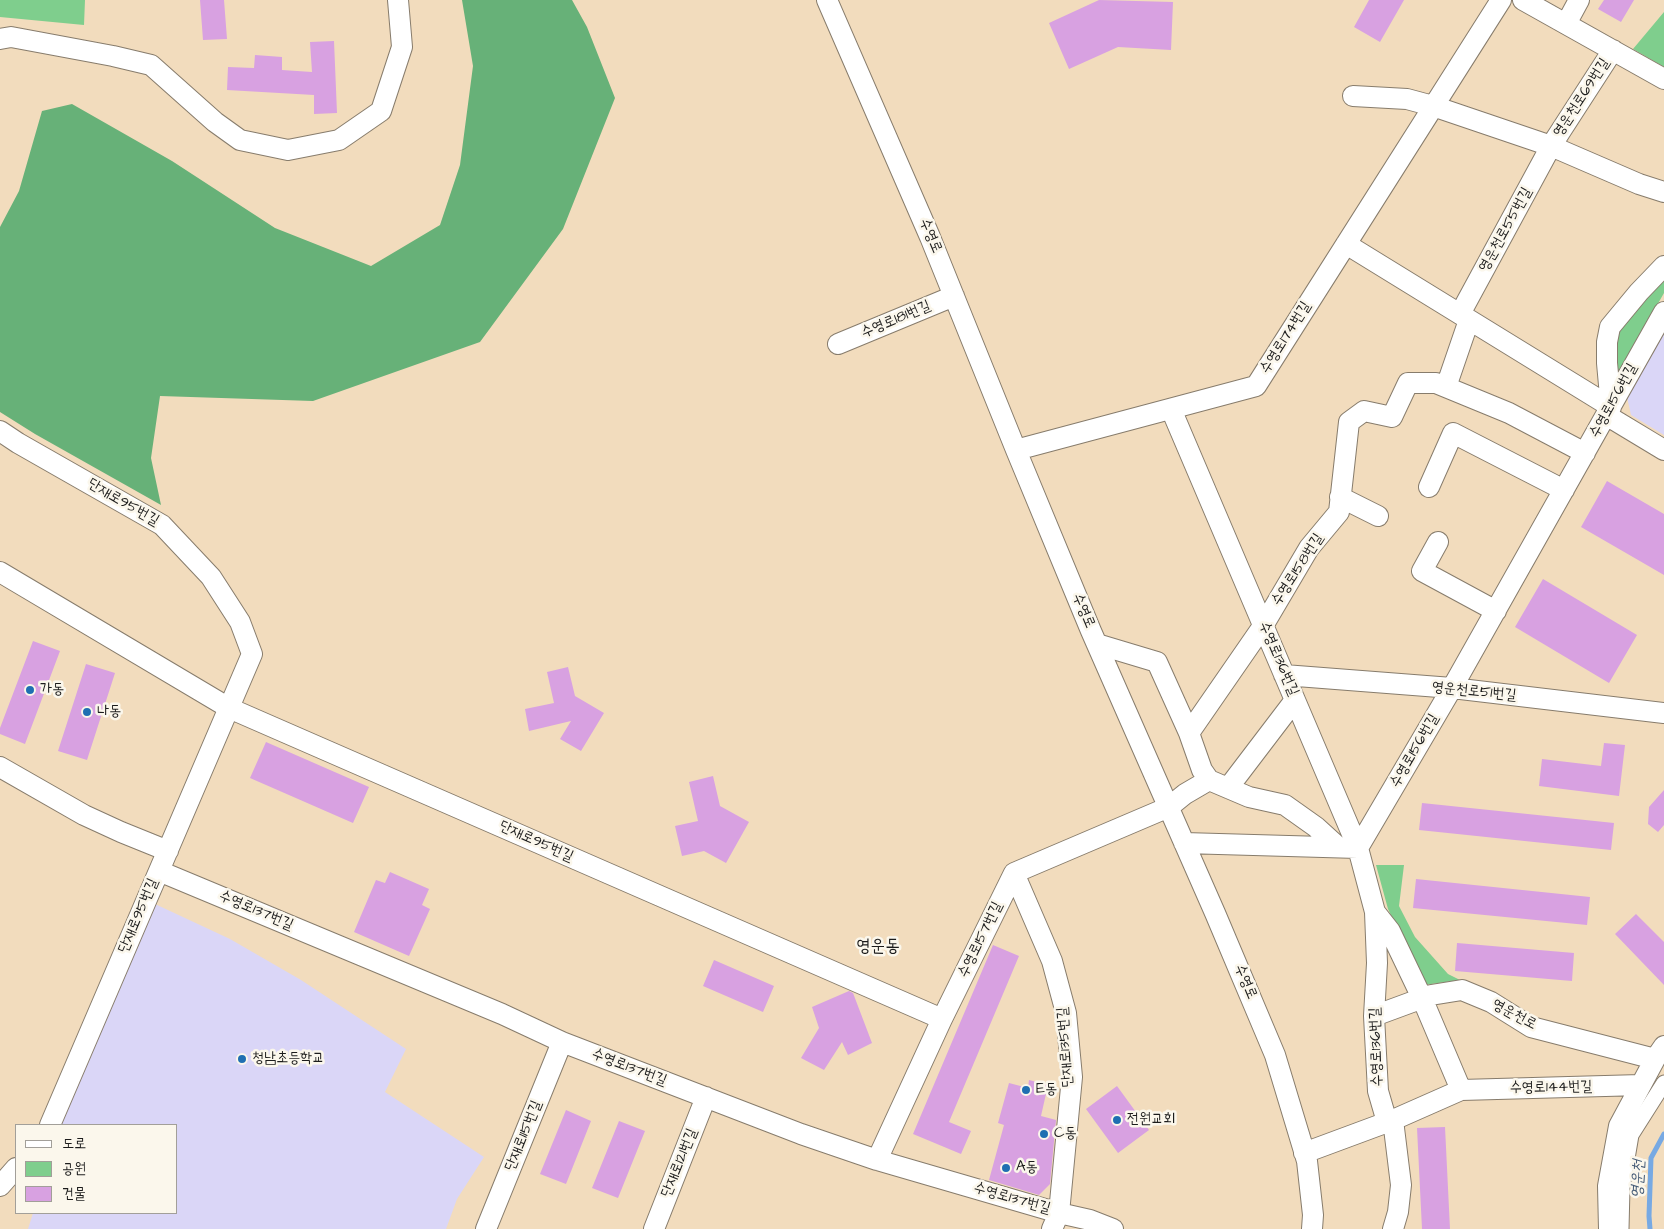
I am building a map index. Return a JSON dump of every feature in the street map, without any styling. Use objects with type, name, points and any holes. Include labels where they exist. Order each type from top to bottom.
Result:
[{"type":"street","points":[[0,39],[11,37],[151,65],[216,122],[240,140],[288,150],[339,140],[381,111],[402,47],[398,0]]},
{"type":"street","name":"수영로","points":[[826,0],[930,237],[1097,644],[1275,1055],[1307,1161],[1313,1215],[1312,1229]]},
{"type":"street","name":"수영로174번길","points":[[1016,450],[1256,386],[1500,0]]},
{"type":"street","name":"영운천로69번길","points":[[1523,0],[1664,79]]},
{"type":"street","points":[[1566,24],[1579,0]]},
{"type":"street","name":"영운천로69번길","points":[[1552,146],[1613,50]]},
{"type":"street","points":[[1353,96],[1407,99],[1433,106],[1552,146],[1639,184],[1664,192]]},
{"type":"street","name":"영운천로55번길","points":[[1446,387],[1465,317],[1552,146]]},
{"type":"street","points":[[1346,244],[1465,317],[1664,450]]},
{"type":"street","points":[[1608,411],[1607,363],[1610,327],[1664,266]]},
{"type":"street","name":"수영로181번길","points":[[838,344],[954,296]]},
{"type":"street","name":"수영로156번길","points":[[1348,848],[1452,688],[1664,312]]},
{"type":"street","name":"수영로158번길","points":[[1189,733],[1264,626],[1308,548],[1339,512],[1349,422],[1364,411],[1392,417],[1408,383],[1436,383],[1446,387]]},
{"type":"street","points":[[1446,387],[1509,413],[1584,453]]},
{"type":"street","name":"수영로136번길","points":[[1171,409],[1295,700],[1348,848],[1374,912],[1390,931],[1422,998]]},
{"type":"street","name":"단재로95번길","points":[[0,431],[162,524],[211,576],[240,622],[252,654],[50,1124]]},
{"type":"street","points":[[1429,487],[1454,433],[1564,490]]},
{"type":"street","points":[[1340,497],[1378,516]]},
{"type":"street","points":[[1438,542],[1422,571],[1496,610]]},
{"type":"street","points":[[0,572],[229,708]]},
{"type":"street","points":[[1097,644],[1157,662],[1189,733],[1202,770],[1209,780],[1249,797],[1285,805],[1348,848]]},
{"type":"street","name":"영운천로51번길","points":[[1284,675],[1452,688],[1660,710]]},
{"type":"street","points":[[1228,788],[1295,700]]},
{"type":"street","name":"단재로95번길","points":[[229,708],[942,1019]]},
{"type":"street","points":[[0,767],[84,815],[168,851]]},
{"type":"street","points":[[1014,873],[1169,808],[1185,794],[1209,780]]},
{"type":"street","points":[[1184,843],[1348,848]]},
{"type":"street","name":"수영로137번길","points":[[159,871],[502,1014],[562,1042],[801,1134],[1055,1221],[1090,1220],[1113,1229]]},
{"type":"street","name":"수영로157번길","points":[[877,1160],[942,1019],[1014,873]]},
{"type":"street","name":"단재로135번길","points":[[1014,873],[1052,962],[1066,1013],[1072,1077],[1055,1221]]},
{"type":"street","name":"수영로136번길","points":[[1374,912],[1377,964],[1374,1016],[1378,1091],[1390,1121],[1401,1184],[1398,1212],[1393,1229]]},
{"type":"street","name":"영운천로","points":[[1374,1016],[1431,995],[1462,990],[1491,1002],[1531,1027],[1659,1052],[1619,1126],[1608,1186],[1609,1229]]},
{"type":"street","points":[[1422,998],[1461,1090]]},
{"type":"street","name":"단재로115번길","points":[[486,1229],[562,1042]]},
{"type":"street","points":[[1621,1229],[1622,1188],[1631,1135],[1664,1082]]},
{"type":"street","name":"수영로144번길","points":[[1304,1153],[1390,1121],[1461,1090],[1641,1085]]},
{"type":"street","name":"단재로121번길","points":[[654,1229],[706,1097]]},
{"type":"street","points":[[0,1186],[15,1169]]},
{"type":"shaded area","points":[[1664,333],[1664,435],[1631,415],[1627,397]]},
{"type":"shaded area","name":"청남초등학교","points":[[155,904],[230,939],[301,980],[406,1049],[385,1092],[484,1157],[457,1199],[446,1229],[28,1229],[33,1214],[178,1214],[178,1124],[55,1124]]},
{"type":"green space","points":[[0,0],[85,0],[84,25],[0,17]]},
{"type":"green space","points":[[462,0],[572,0],[587,27],[615,98],[563,229],[480,342],[313,401],[160,396],[151,458],[161,505],[35,434],[0,412],[0,227],[19,191],[42,111],[72,104],[172,161],[275,228],[371,266],[440,225],[460,165],[473,66]]},
{"type":"green space","points":[[1664,12],[1664,67],[1633,49]]},
{"type":"green space","points":[[1664,277],[1664,293],[1615,379],[1617,329]]},
{"type":"green space","points":[[1376,865],[1404,865],[1399,906],[1415,937],[1448,974],[1460,980],[1424,985],[1388,909]]},
{"type":"building","points":[[200,0],[224,0],[227,39],[203,40]]},
{"type":"building","points":[[1099,0],[1173,2],[1171,50],[1118,47],[1069,69],[1049,23]]},
{"type":"building","points":[[1369,0],[1404,0],[1380,42],[1354,27]]},
{"type":"building","points":[[1604,0],[1634,0],[1621,22],[1598,9]]},
{"type":"building","points":[[334,41],[337,113],[314,114],[314,95],[227,90],[228,67],[254,68],[255,55],[282,57],[282,70],[312,72],[310,42]]},
{"type":"building","points":[[1607,481],[1664,514],[1664,575],[1581,527]]},
{"type":"building","points":[[1543,579],[1637,635],[1609,683],[1515,627]]},
{"type":"building","name":"가동","points":[[33,641],[60,651],[25,744],[0,734],[0,728]]},
{"type":"building","name":"나동","points":[[86,664],[115,673],[87,760],[58,751]]},
{"type":"building","points":[[568,667],[575,696],[604,713],[581,751],[560,739],[571,721],[529,731],[525,709],[554,703],[547,672]]},
{"type":"building","points":[[266,742],[369,787],[353,823],[250,778]]},
{"type":"building","points":[[1604,743],[1625,745],[1619,796],[1539,786],[1542,759],[1601,766]]},
{"type":"building","points":[[713,776],[720,806],[749,822],[726,863],[704,851],[682,856],[675,826],[698,821],[689,782]]},
{"type":"building","points":[[1664,790],[1664,825],[1658,832],[1648,824],[1649,807]]},
{"type":"building","points":[[1422,803],[1614,823],[1611,850],[1419,830]]},
{"type":"building","points":[[390,872],[429,889],[422,905],[430,909],[409,956],[354,932],[376,880],[385,883]]},
{"type":"building","points":[[1416,879],[1590,897],[1587,925],[1413,908]]},
{"type":"building","points":[[1636,914],[1664,942],[1664,985],[1615,934]]},
{"type":"building","points":[[1457,943],[1574,953],[1572,981],[1455,971]]},
{"type":"building","points":[[993,945],[1019,956],[949,1122],[971,1131],[961,1154],[913,1134]]},
{"type":"building","points":[[714,960],[774,986],[763,1012],[703,986]]},
{"type":"building","points":[[849,991],[853,993],[872,1043],[848,1055],[842,1042],[824,1070],[801,1058],[819,1028],[812,1007]]},
{"type":"building","points":[[1029,1080],[1048,1085],[1041,1116],[1056,1120],[1050,1184],[1039,1195],[989,1180],[1004,1125],[998,1123],[1009,1083],[1028,1088]]},
{"type":"building","name":"전원교회","points":[[1117,1086],[1149,1130],[1118,1153],[1086,1109]]},
{"type":"building","points":[[566,1110],[591,1121],[566,1184],[540,1174]]},
{"type":"building","points":[[619,1121],[645,1131],[618,1198],[592,1188]]},
{"type":"building","points":[[1445,1127],[1450,1229],[1422,1229],[1417,1128]]},
{"type":"waterway","name":"영운천","points":[[1650,1229],[1651,1158],[1664,1134]]},
{"type":"place","name":"가동","points":[[30,690]]},
{"type":"place","name":"나동","points":[[87,712]]},
{"type":"place","name":"청남초등학교","points":[[242,1059]]},
{"type":"place","name":"E동","points":[[1026,1090]]},
{"type":"place","name":"전원교회","points":[[1117,1120]]},
{"type":"place","name":"C동","points":[[1044,1134]]},
{"type":"place","name":"A동","points":[[1006,1168]]},
{"type":"district","name":"영운동","points":[[878,947]]}]
